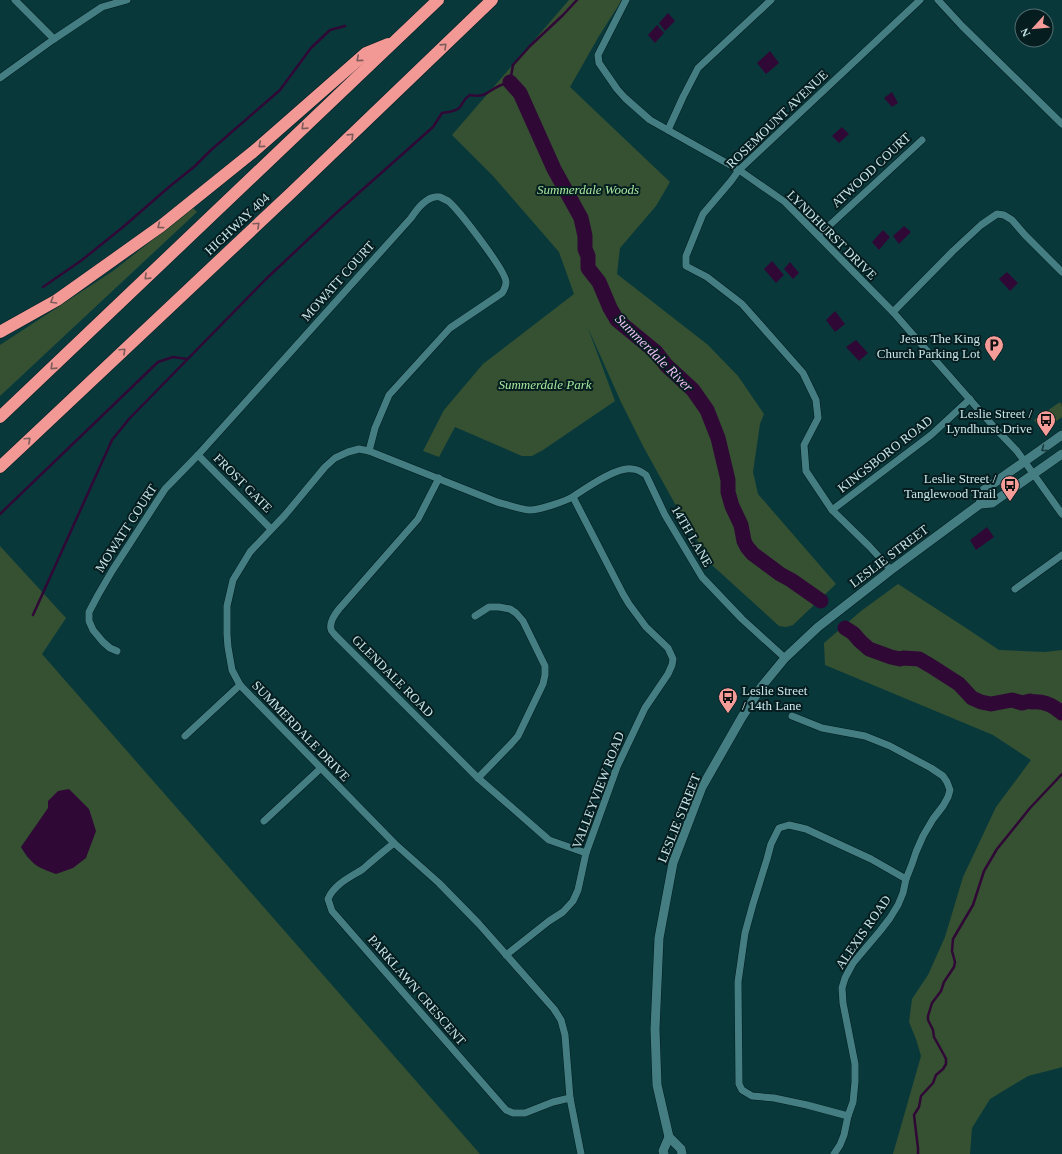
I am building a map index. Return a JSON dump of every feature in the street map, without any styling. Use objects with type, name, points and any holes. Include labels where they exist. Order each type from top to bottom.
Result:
[{"type":"highway","name":"HIGHWAY 404","points":[[0,417],[438,0]]},
{"type":"highway","name":"HIGHWAY 404","points":[[0,467],[291,193],[492,0]]},
{"type":"highway","points":[[0,332],[57,300],[160,226],[253,152],[366,53],[393,42]]},
{"type":"main road","name":"LESLIE STREET","points":[[980,504],[984,490],[1062,436]]},
{"type":"main road","name":"LESLIE STREET","points":[[682,1154],[681,1149],[670,1137],[657,1085],[655,1029],[659,938],[673,863],[702,787],[742,717],[762,686],[785,658],[818,627],[890,570],[980,504],[992,503],[1062,454]]},
{"type":"main road","points":[[664,1154],[663,1151],[670,1137]]},
{"type":"street","points":[[15,0],[54,39]]},
{"type":"street","points":[[0,78],[102,7],[127,0]]},
{"type":"street","name":"LYNDHURST DRIVE","points":[[626,0],[598,55],[599,63],[617,89],[650,120],[739,170],[785,202],[893,312],[1017,451],[1062,514]]},
{"type":"street","points":[[668,130],[682,97],[698,68],[771,0]]},
{"type":"street","name":"ROSEMOUNT AVENUE","points":[[890,570],[869,546],[832,510],[806,470],[804,445],[818,418],[816,400],[803,373],[742,304],[708,277],[686,266],[686,256],[703,214],[739,170],[920,0]]},
{"type":"street","points":[[938,0],[962,26],[1062,124]]},
{"type":"street","name":"ATWOOD COURT","points":[[818,235],[922,140]]},
{"type":"street","name":"MOWATT COURT","points":[[117,651],[110,648],[103,642],[93,630],[89,621],[89,612],[101,589],[165,489],[198,455],[411,218],[418,208],[424,202],[432,198],[440,198],[448,201],[456,210],[492,257],[505,276],[505,288],[502,293],[450,328],[389,395],[375,428],[369,451]]},
{"type":"street","points":[[893,312],[953,251],[981,225],[997,214],[1004,215],[1012,220],[1062,272]]},
{"type":"street","name":"KINGSBORO ROAD","points":[[832,510],[931,435],[970,399]]},
{"type":"street","name":"SUMMERDALE DRIVE","points":[[573,497],[551,505],[530,510],[504,504],[369,451],[359,449],[348,452],[335,458],[324,467],[315,480],[250,552],[233,580],[228,600],[226,619],[228,647],[232,670],[240,685],[320,769],[394,843],[439,883],[479,924],[554,1009],[560,1020],[565,1035],[570,1098],[581,1154]]},
{"type":"street","name":"FROST GATE","points":[[198,455],[271,529]]},
{"type":"street","name":"14TH LANE","points":[[573,497],[603,478],[625,469],[632,468],[646,475],[665,516],[702,577],[742,618],[785,658]]},
{"type":"street","name":"GLENDALE ROAD","points":[[438,478],[418,520],[338,609],[331,624],[331,629],[335,635],[478,778],[549,840],[586,853]]},
{"type":"street","name":"VALLEYVIEW ROAD","points":[[506,955],[570,906],[573,901],[578,890],[586,853],[617,767],[645,708],[668,674],[673,659],[668,648],[652,633],[629,604],[573,497]]},
{"type":"street","points":[[1015,589],[1062,555]]},
{"type":"street","points":[[475,616],[489,607],[510,609],[516,613],[523,621],[545,666],[545,674],[542,684],[518,736],[478,778]]},
{"type":"street","points":[[185,736],[240,685]]},
{"type":"street","name":"ALEXIS ROAD","points":[[792,716],[822,728],[865,736],[890,746],[943,776],[950,790],[948,797],[923,836],[906,879],[903,893],[898,905],[880,931],[853,963],[845,978],[842,988],[842,1003],[855,1064],[855,1082],[853,1102],[848,1116],[844,1136],[834,1154]]},
{"type":"street","points":[[264,821],[320,769]]},
{"type":"street","points":[[848,1116],[774,1098],[752,1096],[742,1090],[739,1084],[738,982],[746,933],[753,904],[771,844],[779,828],[789,825],[806,828],[871,859],[906,879]]},
{"type":"street","name":"PARKLAWN CRESCENT","points":[[394,843],[332,892],[328,899],[332,911],[506,1110],[513,1113],[525,1113],[553,1102],[570,1098]]},
{"type":"green space","name":"Summerdale Woods","points":[[569,0],[622,0],[599,36],[570,87],[670,182],[656,206],[620,248],[617,274],[708,345],[738,376],[764,414],[760,424],[753,472],[758,494],[836,584],[793,625],[786,627],[779,626],[713,566],[680,513],[643,446],[621,402],[588,328],[615,401],[532,456],[522,456],[455,427],[439,457],[423,451],[444,410],[483,364],[574,294],[559,252],[493,176],[452,135]]},
{"type":"green space","points":[[193,208],[197,212],[0,396],[0,345],[113,271]]},
{"type":"green space","points":[[1060,402],[1062,406],[1062,417],[1046,428],[1043,424],[1039,427],[1034,420]]},
{"type":"green space","points":[[0,546],[66,618],[42,654],[480,1154],[0,1154]],"holes":[[[49,808],[28,858],[21,847]]]},
{"type":"green space","points":[[898,584],[999,650],[1045,652],[1062,650],[1062,1067],[1028,1076],[990,1099],[972,1128],[970,1154],[893,1154],[921,1056],[909,1022],[912,999],[928,975],[945,937],[963,877],[996,807],[1031,760],[993,735],[825,665],[824,643],[861,611]]},
{"type":"shaded area","points":[[668,13],[675,21],[665,31],[659,23]]},
{"type":"shaded area","points":[[657,25],[664,33],[655,43],[648,35]]},
{"type":"shaded area","points":[[770,51],[779,63],[766,74],[757,63]]},
{"type":"shaded area","points":[[892,92],[898,103],[892,107],[884,98]]},
{"type":"shaded area","points":[[842,127],[849,134],[839,143],[832,136]]},
{"type":"shaded area","points":[[904,226],[911,232],[899,244],[893,236]]},
{"type":"shaded area","points":[[883,230],[890,237],[879,250],[872,242]]},
{"type":"shaded area","points":[[772,261],[784,275],[776,283],[764,269]]},
{"type":"shaded area","points":[[790,262],[799,273],[793,279],[784,269]]},
{"type":"shaded area","points":[[1007,272],[1018,283],[1010,291],[999,279]]},
{"type":"shaded area","points":[[835,311],[845,324],[835,332],[826,320]]},
{"type":"shaded area","points":[[856,340],[868,353],[859,361],[846,347]]},
{"type":"shaded area","points":[[987,527],[994,537],[976,550],[970,540]]},
{"type":"shaded area","points":[[69,789],[89,809],[96,831],[86,858],[73,868],[56,874],[32,862],[21,847],[48,808],[48,801],[58,791]]},
{"type":"waterway","points":[[33,615],[112,440],[129,419],[265,280],[335,214],[433,127],[442,113],[452,112],[458,109],[470,95],[484,95],[501,85],[510,82],[513,65],[530,46],[577,0]]},
{"type":"waterway","points":[[43,287],[82,260],[195,166],[211,150],[280,90],[311,48],[330,30],[345,26]]},
{"type":"waterway","name":"Summerdale River","points":[[510,82],[520,93],[554,169],[581,218],[585,236],[585,249],[588,256],[588,268],[599,282],[617,320],[656,352],[666,365],[693,390],[707,410],[718,438],[728,480],[728,492],[732,506],[741,525],[744,541],[747,547],[753,554],[780,574],[821,601]]},
{"type":"waterway","points":[[0,514],[158,362],[173,357],[187,359]]},
{"type":"waterway","points":[[845,628],[853,633],[869,649],[900,659],[919,659],[959,684],[972,698],[981,702],[991,704],[1012,700],[1022,703],[1030,701],[1040,702],[1052,706],[1062,713]]},
{"type":"waterway","points":[[918,1154],[914,1115],[919,1107],[921,1096],[933,1083],[936,1075],[946,1064],[946,1059],[934,1037],[928,1016],[932,1003],[941,991],[944,982],[954,967],[955,962],[952,951],[953,939],[973,905],[984,871],[997,849],[1030,808],[1062,774]]},
{"type":"place","name":"Jesus The King Church Parking Lot","points":[[994,362]]},
{"type":"place","name":"Leslie Street / Lyndhurst Drive","points":[[1046,437]]},
{"type":"place","name":"Leslie Street / Tanglewood Trail","points":[[1010,502]]},
{"type":"place","name":"Leslie Street / 14th Lane","points":[[728,714]]},
{"type":"park label","name":"Summerdale Park","points":[[545,384]]}]
